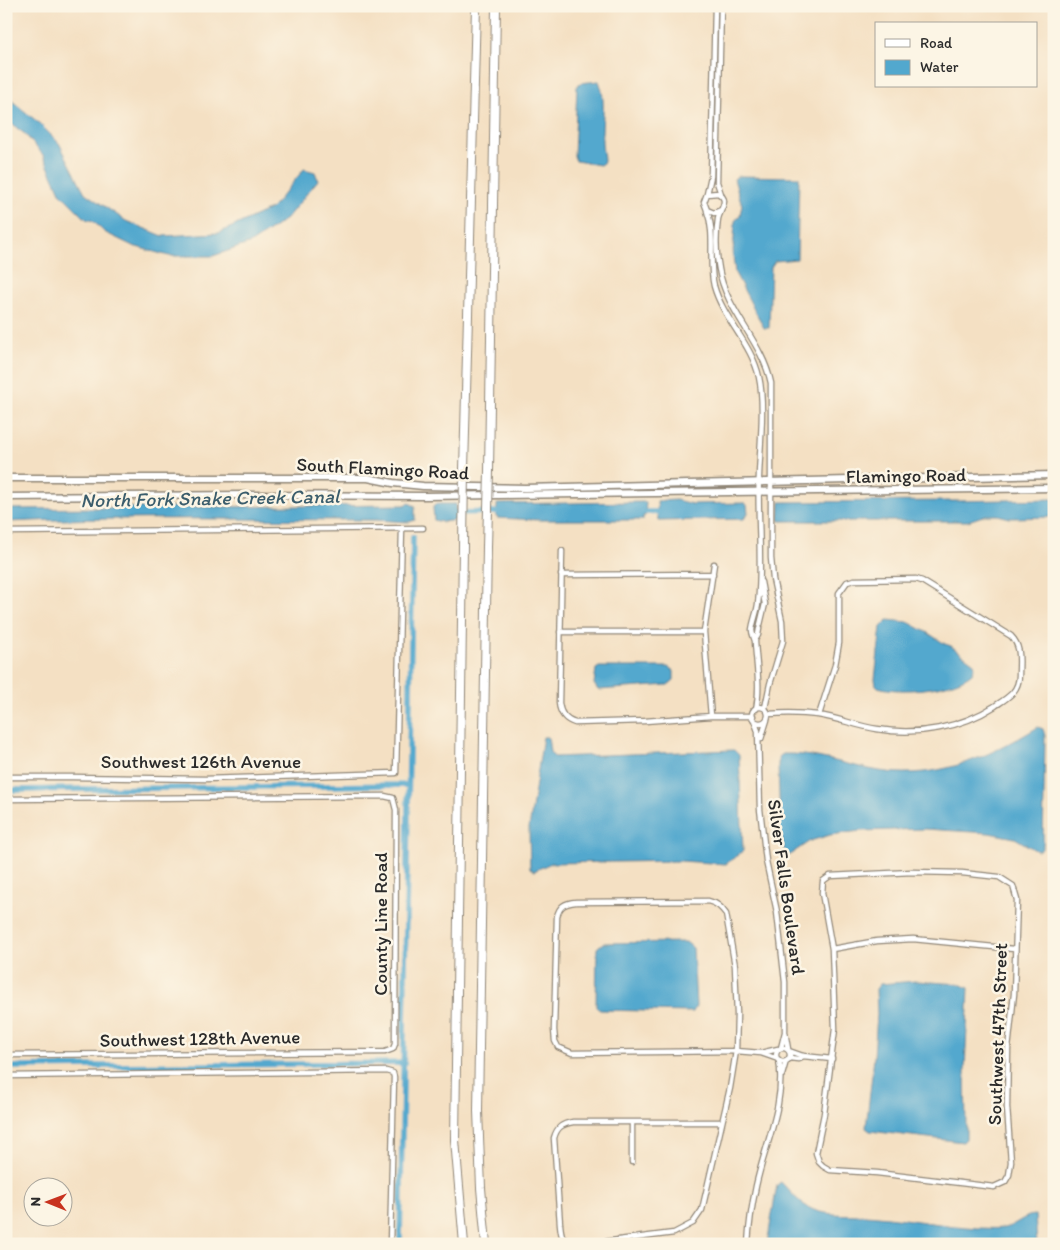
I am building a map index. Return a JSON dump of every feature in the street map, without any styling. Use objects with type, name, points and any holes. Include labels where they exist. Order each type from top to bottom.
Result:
[{"type":"highway","points":[[464,1244],[455,1140],[464,470],[476,6]]},
{"type":"highway","points":[[486,1244],[481,1188],[478,1111],[496,6]]},
{"type":"main road","name":"Flamingo Road","points":[[759,482],[1054,475]]},
{"type":"main road","name":"South Flamingo Road","points":[[6,478],[368,478],[422,486],[525,488],[759,482]]},
{"type":"main road","name":"Flamingo Road","points":[[759,492],[1054,488]]},
{"type":"main road","name":"South Flamingo Road","points":[[6,497],[425,496],[759,492]]},
{"type":"street","points":[[715,6],[711,176],[704,202],[712,230],[712,276],[720,304],[752,357],[760,379],[759,574],[758,604],[752,632],[755,640],[759,696],[754,718]]},
{"type":"street","points":[[721,8],[717,182],[724,202],[718,223],[718,260],[722,282],[729,298],[756,344],[768,372],[772,394],[771,558],[773,579],[782,621],[783,641],[765,708],[768,717]]},
{"type":"street","points":[[707,194],[714,192],[721,194]]},
{"type":"street","points":[[706,210],[714,213],[721,210]]},
{"type":"street","points":[[720,304],[729,298]]},
{"type":"street","points":[[6,532],[423,528]]},
{"type":"street","name":"Southwest 126th Avenue","points":[[6,777],[72,776],[205,779],[396,773],[402,529]]},
{"type":"street","points":[[562,551],[559,703],[560,710],[564,716],[569,721],[575,723],[645,721],[711,716],[754,718],[760,723],[768,717],[786,713],[818,715],[878,729],[908,732],[933,729],[957,724],[987,711],[1014,694],[1020,680],[1017,643],[1011,636],[922,581],[916,579],[854,580],[847,582],[842,587],[838,600],[840,620],[836,665],[818,715]]},
{"type":"street","points":[[711,716],[704,632],[714,564]]},
{"type":"street","points":[[561,575],[713,574]]},
{"type":"street","points":[[755,640],[758,635],[764,604],[759,574]]},
{"type":"street","points":[[560,632],[704,632]]},
{"type":"street","points":[[756,709],[760,707],[765,708]]},
{"type":"street","name":"Silver Falls Boulevard","points":[[759,746],[768,717]]},
{"type":"street","name":"Silver Falls Boulevard","points":[[754,718],[757,725],[759,746],[760,809],[766,861],[776,912],[785,982],[785,1032],[789,1050],[788,1060]]},
{"type":"street","name":"Southwest 126th Avenue","points":[[6,800],[376,796],[393,798]]},
{"type":"street","name":"County Line Road","points":[[393,798],[396,810],[393,1049]]},
{"type":"street","name":"Southwest 47th Street","points":[[832,949],[822,893],[823,881],[830,876],[912,872],[962,873],[999,877],[1013,886],[1017,900],[1014,994],[1008,1049],[1007,1108],[1011,1162],[1009,1175],[1005,1182],[994,1187],[877,1173],[830,1170],[823,1166],[819,1162],[816,1153],[832,1059]]},
{"type":"street","points":[[586,1244],[674,1233],[693,1223],[702,1210],[730,1088],[736,1051],[735,966],[726,914],[715,903],[708,901],[576,902],[568,903],[562,907],[558,911],[557,917],[554,1030],[555,1041],[558,1047],[572,1053],[736,1051],[761,1053],[779,1049],[789,1050],[803,1056],[832,1059],[835,1029],[832,949],[877,941],[913,939],[1014,949]]},
{"type":"street","name":"Silver Falls Boulevard","points":[[778,1060],[776,1053],[785,1032]]},
{"type":"street","name":"Southwest 128th Avenue","points":[[6,1055],[385,1052],[393,1049]]},
{"type":"street","points":[[761,1053],[778,1060],[798,1059],[803,1056]]},
{"type":"street","points":[[778,1060],[781,1077]]},
{"type":"street","points":[[748,1244],[756,1185],[774,1121],[781,1077],[788,1060]]},
{"type":"street","name":"Southwest 128th Avenue","points":[[6,1076],[393,1073],[390,1244]]},
{"type":"street","points":[[568,1243],[561,1234],[554,1138],[559,1128],[564,1124],[573,1122],[722,1122]]},
{"type":"street","points":[[632,1122],[632,1162]]},
{"type":"water","points":[[599,81],[603,96],[602,142],[604,162],[600,165],[576,161],[574,156],[577,87],[580,83]]},
{"type":"water","points":[[6,96],[39,123],[59,143],[85,193],[126,221],[163,236],[219,233],[272,208],[304,169],[315,172],[318,180],[286,219],[251,243],[213,256],[169,256],[133,246],[104,232],[93,221],[86,219],[61,194],[43,155],[25,134],[6,120]]},
{"type":"water","points":[[738,176],[799,177],[797,259],[775,261],[771,267],[769,328],[764,328],[735,273],[733,255],[735,221],[740,215],[742,205],[734,179]]},
{"type":"water","points":[[1054,499],[1054,517],[1010,518],[986,515],[968,521],[780,521],[779,519],[780,502]]},
{"type":"water","points":[[676,500],[692,504],[745,503],[748,513],[744,519],[658,521],[657,501]]},
{"type":"water","points":[[646,502],[643,520],[497,518],[497,504]]},
{"type":"water","points":[[409,503],[415,506],[415,520],[409,522],[377,520],[145,519],[6,522],[6,509],[405,505]]},
{"type":"water","points":[[436,504],[456,504],[456,520],[442,522],[434,520],[433,507]]},
{"type":"water","points":[[888,620],[908,622],[951,646],[974,663],[975,666],[972,673],[953,683],[927,689],[900,690],[878,687],[875,679],[881,627]]},
{"type":"water","points":[[599,667],[668,667],[674,671],[674,680],[668,685],[598,690],[594,684],[596,669]]},
{"type":"water","points":[[1038,727],[1043,729],[1045,736],[1043,846],[1041,850],[1037,851],[1015,838],[989,833],[925,829],[860,831],[830,835],[810,841],[788,856],[785,854],[780,825],[778,765],[779,757],[783,754],[815,757],[892,773],[914,773],[936,770],[978,758]]},
{"type":"water","points":[[543,737],[548,737],[550,752],[554,757],[734,750],[739,755],[743,851],[726,864],[681,861],[551,863],[534,871],[530,868],[529,829]]},
{"type":"water","points":[[686,942],[693,948],[696,1006],[693,1012],[600,1010],[596,1007],[597,948],[603,943]]},
{"type":"water","points":[[916,981],[959,984],[969,988],[965,1068],[966,1139],[963,1142],[870,1131],[866,1128],[874,1057],[877,1014],[876,989],[880,984]]},
{"type":"water","points":[[781,1182],[803,1204],[813,1210],[827,1213],[878,1216],[977,1228],[1004,1228],[1031,1215],[1035,1215],[1037,1244],[767,1244],[777,1185]]},
{"type":"waterway","name":"North Fork Snake Creek Canal","points":[[450,513],[503,512]]},
{"type":"waterway","name":"North Fork Snake Creek Canal","points":[[640,512],[663,512]]},
{"type":"waterway","points":[[400,1244],[413,537]]},
{"type":"waterway","points":[[6,790],[408,785]]},
{"type":"waterway","points":[[6,1067],[404,1063]]}]
